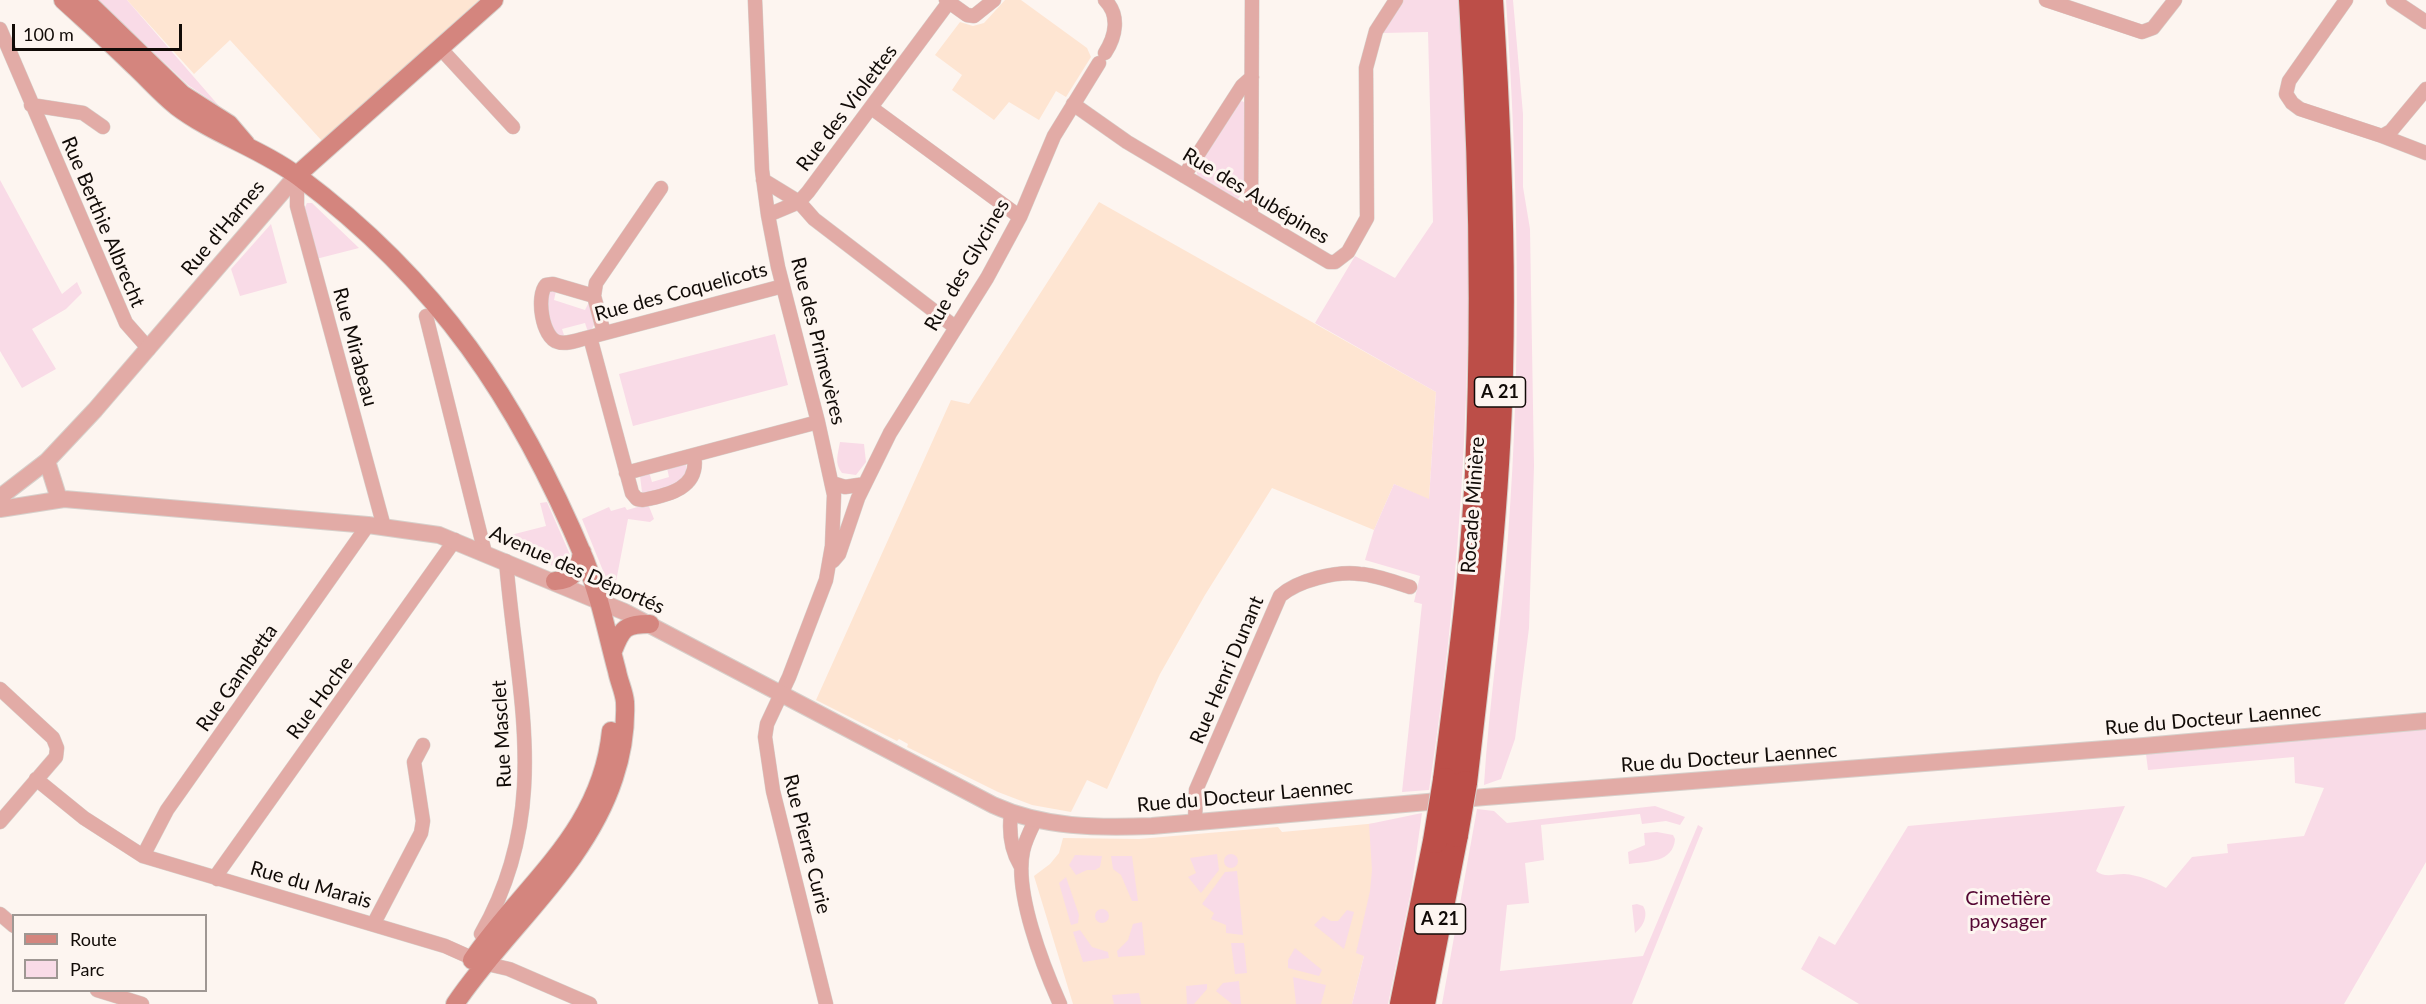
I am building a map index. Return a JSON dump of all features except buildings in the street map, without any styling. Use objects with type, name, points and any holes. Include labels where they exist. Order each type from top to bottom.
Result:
[{"type":"highway","name":"Rocade Minière","points":[[1455,781],[1480,394],[1480,142],[1471,0]]},
{"type":"highway","name":"Rocade Minière","points":[[1423,1004],[1445,838],[1486,609],[1501,373],[1500,144],[1491,0]]},
{"type":"highway","name":"Rocade Minière","points":[[1402,1004],[1445,838]]},
{"type":"main road","points":[[63,0],[175,105],[222,136],[247,145],[297,175],[368,235],[448,317],[507,400],[582,552],[601,601],[625,701],[622,748],[601,812],[587,838],[507,936],[478,961],[455,1004]]},
{"type":"main road","points":[[85,0],[182,94],[229,124],[247,145]]},
{"type":"main road","name":"Rue d'Harnes","points":[[297,175],[494,0]]},
{"type":"main road","points":[[555,581],[565,580],[573,575],[580,565],[582,552]]},
{"type":"main road","points":[[613,651],[619,635],[627,627],[632,624],[650,624]]},
{"type":"main road","points":[[442,1004],[552,865],[579,826],[591,802],[610,745],[617,673]]},
{"type":"street","name":"Rue des Primevères","points":[[755,0],[763,180],[768,215],[783,286],[832,483],[834,511]]},
{"type":"street","points":[[948,1],[967,15],[974,16],[994,0]]},
{"type":"street","name":"Rue des Glycines","points":[[830,565],[839,554],[858,498],[910,397],[987,278],[1020,217],[1054,136],[1102,58],[1116,24],[1113,8],[1105,0]]},
{"type":"street","points":[[1251,215],[1252,0]]},
{"type":"street","name":"Rue des Aubépines","points":[[1073,104],[1121,138],[1329,262],[1342,259],[1364,225],[1368,210],[1368,54],[1376,31],[1396,0]]},
{"type":"street","points":[[2046,0],[2142,32],[2153,28],[2175,0]]},
{"type":"street","points":[[2346,0],[2289,81],[2286,94],[2300,109],[2426,153]]},
{"type":"street","points":[[2393,0],[2426,22]]},
{"type":"street","name":"Rue des Violettes","points":[[763,180],[799,202],[873,109],[948,1]]},
{"type":"street","name":"Rue Berthie Albrecht","points":[[0,29],[126,323],[149,349]]},
{"type":"street","points":[[441,48],[513,127]]},
{"type":"street","points":[[1184,176],[1242,86],[1252,77]]},
{"type":"street","points":[[2382,136],[2391,131],[2426,89]]},
{"type":"street","name":"Rue Berthie Albrecht","points":[[31,105],[83,113],[103,127]]},
{"type":"street","points":[[873,109],[1020,217]]},
{"type":"street","name":"Rue d'Harnes","points":[[4,494],[47,461],[149,349],[297,175]]},
{"type":"street","name":"Rue Mirabeau","points":[[297,175],[297,206],[376,526]]},
{"type":"street","points":[[604,333],[594,296],[596,283],[661,188]]},
{"type":"street","points":[[768,215],[799,202],[814,219],[955,327]]},
{"type":"street","name":"Rue des Coquelicots","points":[[594,296],[553,284],[546,285],[540,291],[539,300],[548,335],[560,343],[590,337],[783,286]]},
{"type":"street","points":[[426,316],[485,553]]},
{"type":"street","points":[[590,337],[626,473],[632,493],[637,499],[651,499],[680,491],[686,485],[696,465],[694,455]]},
{"type":"street","points":[[626,473],[818,422]]},
{"type":"street","points":[[47,461],[59,499]]},
{"type":"street","points":[[832,483],[845,488],[865,484]]},
{"type":"street","name":"Avenue des Déportés","points":[[4,494],[45,494],[59,499]]},
{"type":"street","points":[[834,511],[846,510],[858,498]]},
{"type":"street","name":"Avenue des Déportés","points":[[0,509],[59,499],[376,526],[426,532],[455,540],[555,581],[650,624],[1011,813],[1035,821]]},
{"type":"street","name":"Rue des Glycines","points":[[781,694],[830,565],[834,511]]},
{"type":"street","name":"Rue Gambetta","points":[[143,856],[167,810],[376,526]]},
{"type":"street","name":"Rue Hoche","points":[[217,879],[218,873],[455,540]]},
{"type":"street","name":"Rue Masclet","points":[[481,934],[502,895],[525,797],[525,723],[506,561]]},
{"type":"street","name":"Rue Henri Dunant","points":[[1195,821],[1196,790],[1280,596],[1300,584],[1346,573],[1362,574],[1410,586]]},
{"type":"street","points":[[0,689],[53,738],[57,748],[56,757],[0,822]]},
{"type":"street","name":"Rue Pierre Curie","points":[[781,694],[767,724],[767,759],[826,1004]]},
{"type":"street","name":"Rue du Docteur Laennec","points":[[1035,821],[1109,828],[2144,746],[2426,721]]},
{"type":"street","points":[[374,923],[421,833],[423,821],[414,762],[423,745]]},
{"type":"street","name":"Rue du Marais","points":[[36,779],[84,818],[143,856],[445,946],[478,961],[508,969],[590,1004]]},
{"type":"street","points":[[1011,813],[1009,825],[1014,855],[1021,867],[1036,941],[1058,1004]]},
{"type":"street","points":[[1021,867],[1025,842],[1035,821]]},
{"type":"street","points":[[0,914],[12,924]]},
{"type":"street","points":[[507,936],[503,958],[508,969]]},
{"type":"street","points":[[104,992],[142,1004]]},
{"type":"shaded area","points":[[127,0],[479,0],[322,141],[230,40],[194,74]]},
{"type":"shaded area","points":[[1005,0],[1021,0],[1087,48],[1091,57],[1066,97],[1056,91],[1039,120],[1009,102],[994,120],[952,90],[962,75],[935,55],[960,22],[973,26],[984,23]]},
{"type":"shaded area","points":[[1099,202],[1436,392],[1429,500],[1394,484],[1374,530],[1272,488],[1205,595],[1160,674],[1107,789],[1087,780],[1071,812],[1032,805],[998,792],[907,747],[908,744],[899,739],[897,741],[816,700],[951,400],[969,404]]},
{"type":"shaded area","points":[[1389,822],[1364,956],[1352,1004],[1073,1004],[1034,876],[1050,864],[1059,853],[1063,838],[1139,839],[1278,827],[1282,832]]},
{"type":"green space","points":[[98,0],[127,0],[219,106],[188,85]]},
{"type":"green space","points":[[1403,0],[1459,0],[1468,198],[1468,297],[1461,495],[1443,692],[1429,790],[1402,792],[1422,604],[1414,602],[1420,576],[1365,560],[1374,530],[1394,484],[1429,499],[1436,392],[1315,323],[1355,256],[1395,278],[1433,222],[1428,32],[1383,33]]},
{"type":"green space","points":[[1506,0],[1513,0],[1523,114],[1523,187],[1530,229],[1534,466],[1529,628],[1515,739],[1501,779],[1484,785],[1505,567],[1512,469],[1517,335],[1516,201]]},
{"type":"green space","points":[[1239,102],[1245,103],[1244,191],[1238,199],[1232,199],[1198,178],[1196,169]]},
{"type":"green space","points":[[0,180],[62,294],[77,282],[82,293],[66,309],[32,329],[56,369],[22,388],[0,351]]},
{"type":"green space","points":[[307,203],[312,203],[359,248],[316,259],[304,209]]},
{"type":"green space","points":[[271,224],[287,283],[240,296],[231,269]]},
{"type":"green space","points":[[556,291],[554,300],[585,310],[589,302],[595,318],[594,326],[588,332],[585,323],[562,329],[565,338],[560,338],[548,317],[547,298],[548,292]]},
{"type":"green space","points":[[775,334],[788,385],[633,426],[619,374]]},
{"type":"green space","points":[[840,442],[864,444],[866,462],[856,475],[842,473],[838,466]]},
{"type":"green space","points":[[686,465],[687,471],[677,485],[642,492],[640,476],[649,472],[652,482],[669,477],[667,468]]},
{"type":"green space","points":[[547,502],[571,557],[570,567],[564,570],[512,551],[513,549],[496,542],[495,539],[546,526],[540,503]]},
{"type":"green space","points":[[648,504],[654,519],[650,522],[628,519],[614,592],[610,588],[582,519],[609,507],[611,511],[625,507],[627,510]]},
{"type":"green space","name":"Cimetière paysager","points":[[2426,726],[2426,862],[2344,1004],[1859,1004],[1801,969],[1819,936],[1835,945],[1908,826],[2125,806],[2096,871],[2106,875],[2135,876],[2166,888],[2192,857],[2228,853],[2227,844],[2304,836],[2324,788],[2295,783],[2294,757],[2148,770],[2146,754]]},
{"type":"green space","points":[[1655,806],[1685,817],[1680,825],[1666,821],[1642,824],[1640,814],[1541,825],[1544,860],[1525,863],[1529,903],[1507,905],[1500,971],[1643,956],[1698,825],[1703,828],[1632,1004],[1442,1004],[1477,809],[1494,811],[1507,823]]},
{"type":"green space","points":[[1422,813],[1411,891],[1388,1004],[1352,1004],[1364,956],[1356,953],[1370,891],[1372,870],[1369,824]]},
{"type":"green space","points":[[1657,832],[1673,835],[1675,839],[1670,853],[1651,861],[1629,864],[1628,852],[1645,845],[1644,833]]},
{"type":"green space","points":[[1217,854],[1219,870],[1201,893],[1188,877],[1196,873],[1190,858]]},
{"type":"green space","points":[[1231,854],[1236,856],[1238,861],[1236,866],[1231,868],[1226,866],[1224,861],[1226,856]]},
{"type":"green space","points":[[1075,855],[1102,856],[1100,867],[1076,875],[1069,865]]},
{"type":"green space","points":[[1111,856],[1132,856],[1138,901],[1132,901],[1121,875],[1113,869]]},
{"type":"green space","points":[[1237,871],[1243,935],[1226,933],[1226,925],[1211,919],[1214,913],[1202,904],[1225,872]]},
{"type":"green space","points":[[1066,877],[1079,915],[1078,923],[1071,925],[1059,883]]},
{"type":"green space","points":[[1637,904],[1645,909],[1645,917],[1643,924],[1635,933],[1632,905]]},
{"type":"green space","points":[[1102,909],[1107,911],[1109,916],[1107,921],[1102,923],[1097,921],[1095,916],[1097,911]]},
{"type":"green space","points":[[1347,910],[1354,912],[1344,949],[1314,925],[1323,916],[1331,921],[1338,921]]},
{"type":"green space","points":[[1142,922],[1145,955],[1118,957],[1117,951],[1128,940],[1133,924]]},
{"type":"green space","points":[[1080,930],[1092,947],[1108,952],[1109,958],[1083,962],[1073,932]]},
{"type":"green space","points":[[1231,943],[1244,943],[1247,973],[1235,974]]},
{"type":"green space","points":[[1295,948],[1322,970],[1319,976],[1288,968],[1288,960]]},
{"type":"green space","points":[[1293,977],[1326,985],[1321,1004],[1296,1004]]},
{"type":"green space","points":[[1239,981],[1241,1004],[1232,1004],[1216,991],[1223,983]]},
{"type":"green space","points":[[1207,984],[1207,989],[1194,1004],[1187,1004],[1186,986]]},
{"type":"green space","points":[[1139,993],[1141,1004],[1114,1004],[1112,995]]}]
